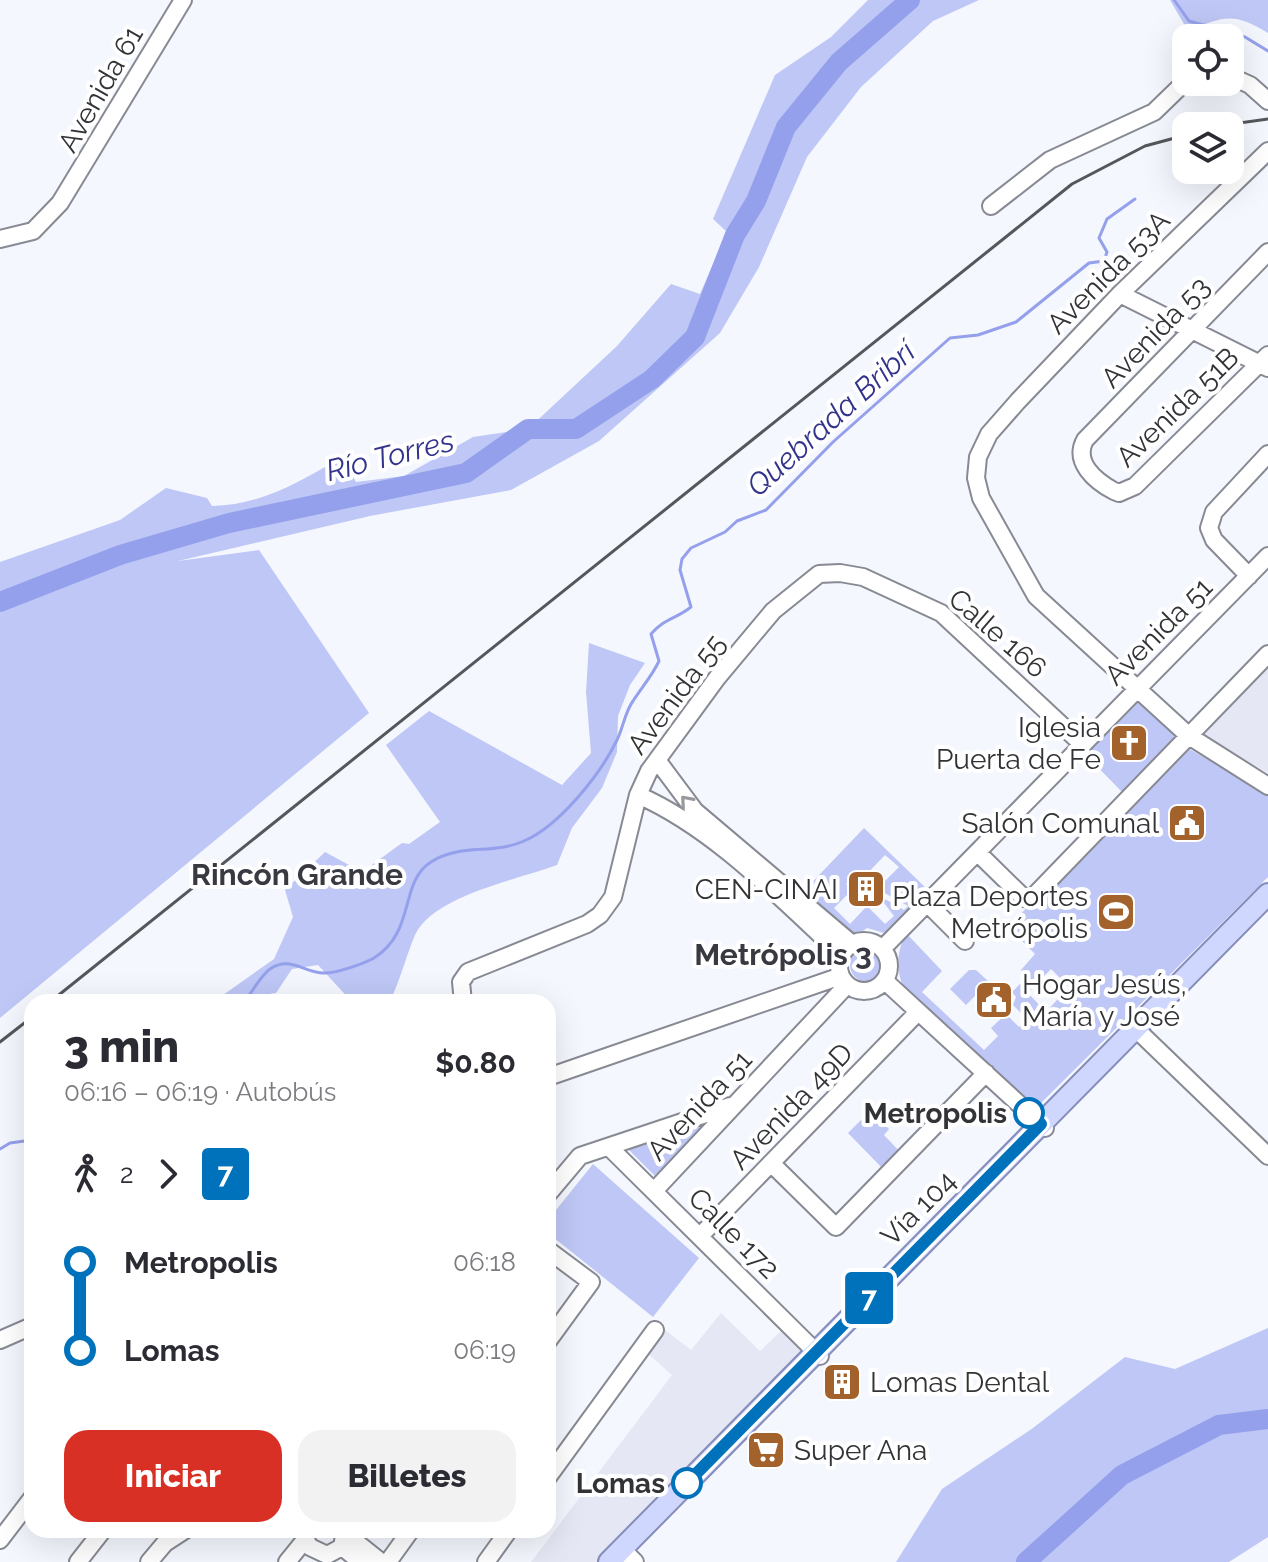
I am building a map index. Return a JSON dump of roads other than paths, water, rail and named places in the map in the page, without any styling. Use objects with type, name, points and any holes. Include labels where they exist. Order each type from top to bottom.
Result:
[{"type":"main road","name":"Vía 104","points":[[622,1558],[1268,894]]},
{"type":"main road","name":"Vía 104","points":[[1136,1030],[1268,903]]},
{"type":"street","name":"Avenida 61","points":[[0,239],[33,231],[60,203],[183,0]]},
{"type":"street","points":[[1244,82],[1268,101]]},
{"type":"street","points":[[991,206],[1050,160],[1154,112],[1172,95]]},
{"type":"street","name":"Avenida 53A","points":[[1136,689],[1036,596],[981,498],[976,478],[978,457],[989,434],[1120,294],[1268,151]]},
{"type":"street","name":"Avenida 53","points":[[1119,493],[1106,487],[1088,471],[1081,449],[1085,440],[1268,252]]},
{"type":"street","points":[[1120,294],[1193,331],[1265,362]]},
{"type":"street","name":"Avenida 51B","points":[[1119,493],[1135,486],[1265,362]]},
{"type":"street","points":[[1249,576],[1211,536],[1209,528],[1214,512],[1268,454]]},
{"type":"street","name":"Avenida 51","points":[[883,948],[1268,556]]},
{"type":"street","name":"Calle 166","points":[[819,574],[840,573],[863,577],[941,613],[963,629],[1083,745]]},
{"type":"street","name":"Avenida 55","points":[[462,994],[461,982],[468,972],[587,924],[600,915],[613,897],[638,795],[657,760],[717,678],[773,611],[819,574]]},
{"type":"street","points":[[978,853],[1024,898],[1031,899],[1268,654]]},
{"type":"street","points":[[1136,689],[1189,736],[1268,786]]},
{"type":"street","points":[[657,760],[695,811],[846,949]]},
{"type":"street","points":[[638,795],[660,805],[713,843],[846,949]]},
{"type":"street","points":[[927,903],[965,941]]},
{"type":"street","points":[[844,980],[859,991],[871,991],[885,981],[889,962],[883,948],[870,941],[846,949]]},
{"type":"street","points":[[844,980],[846,949]]},
{"type":"street","points":[[556,1074],[844,980]]},
{"type":"street","name":"Avenida 51","points":[[654,1191],[844,980]]},
{"type":"street","points":[[885,981],[1043,1126]]},
{"type":"street","name":"Avenida 49D","points":[[700,1236],[918,1012]]},
{"type":"street","points":[[1136,1030],[1268,1156]]},
{"type":"street","points":[[772,1164],[836,1227],[986,1073]]},
{"type":"street","points":[[556,1184],[580,1156],[735,1104]]},
{"type":"street","name":"Calle 172","points":[[610,1148],[818,1354]]},
{"type":"street","points":[[556,1256],[591,1282],[556,1330]]},
{"type":"street","points":[[0,1340],[24,1330]]},
{"type":"street","points":[[556,1466],[655,1330]]},
{"type":"street","points":[[0,1540],[24,1508]]},
{"type":"street","points":[[78,1562],[97,1538]]},
{"type":"street","points":[[149,1562],[173,1538]]},
{"type":"street","points":[[287,1562],[301,1538]]},
{"type":"street","points":[[304,1538],[317,1552],[327,1555],[343,1538]]},
{"type":"street","points":[[345,1538],[361,1562]]},
{"type":"street","points":[[345,1538],[381,1562]]},
{"type":"street","points":[[388,1562],[405,1538]]},
{"type":"street","points":[[486,1562],[503,1538]]},
{"type":"waterway","name":"Río Torres","points":[[0,602],[120,555],[229,523],[466,473],[528,429],[576,429],[652,379],[695,337],[735,235],[756,201],[786,127],[839,62],[910,0]]},
{"type":"waterway","points":[[1174,0],[1189,21],[1245,37],[1268,51]]},
{"type":"waterway","name":"Quebrada Bribrí","points":[[250,994],[263,976],[277,965],[290,964],[328,973],[374,958],[396,935],[414,882],[431,862],[453,853],[512,845],[551,824],[577,798],[600,768],[617,740],[630,705],[659,661],[651,634],[691,607],[680,570],[682,559],[691,548],[725,532],[737,521],[766,510],[833,442],[950,338],[978,335],[1016,322],[1089,263],[1104,261],[1107,252],[1099,238],[1107,219],[1135,199]]},
{"type":"waterway","name":"Quebrada Bribrí","points":[[0,1149],[10,1143],[24,1141]]},
{"type":"waterway","points":[[1026,1562],[1122,1475],[1219,1425],[1268,1419]]},
{"type":"railway","points":[[1244,122],[1268,119]]},
{"type":"railway","points":[[60,994],[1072,184],[1145,146],[1172,139]]},
{"type":"railway","points":[[0,1042],[24,1023]]},
{"type":"place","name":"Iglesia Puerta de Fe","points":[[1129,743]]},
{"type":"place","name":"Salón Comunal","points":[[1187,823]]},
{"type":"place","name":"CEN-CINAI","points":[[866,889]]},
{"type":"place","name":"Plaza Deportes Metrópolis","points":[[1116,912]]},
{"type":"place","name":"Hogar Jesús, María y José","points":[[994,1000]]},
{"type":"place","name":"Metropolis","points":[[1029,1113]]},
{"type":"place","name":"Lomas Dental","points":[[842,1382]]},
{"type":"place","name":"Super Ana","points":[[766,1450]]},
{"type":"place","name":"Lomas","points":[[687,1483]]},
{"type":"district","name":"Rincón Grande","points":[[297,875]]},
{"type":"district","name":"Metrópolis 3","points":[[783,955]]}]
